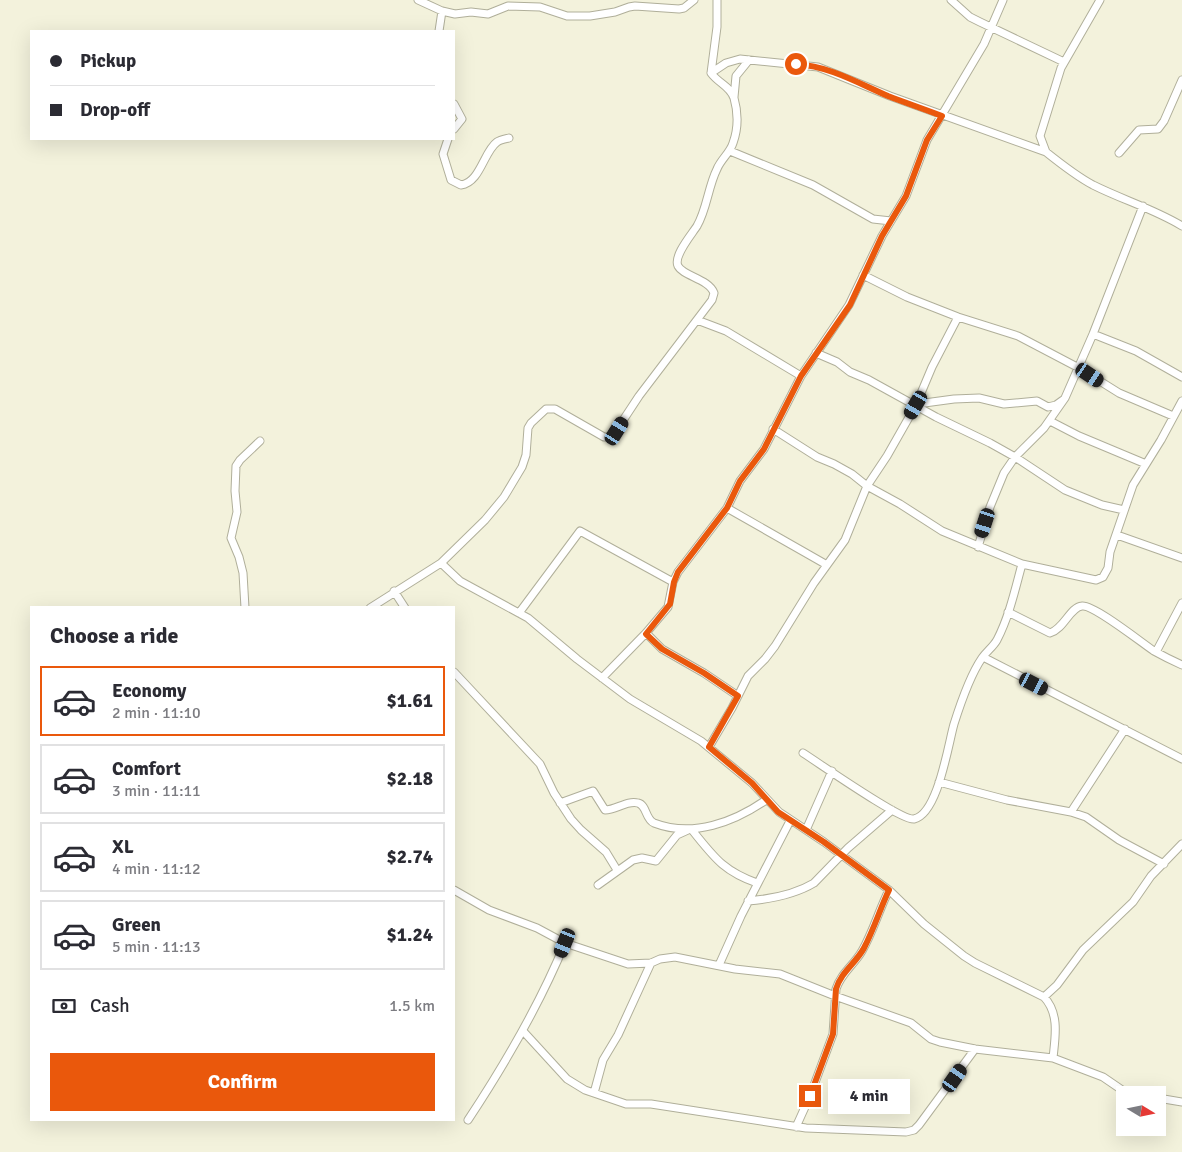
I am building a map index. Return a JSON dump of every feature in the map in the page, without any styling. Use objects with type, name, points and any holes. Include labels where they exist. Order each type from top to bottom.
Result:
[{"type":"street","points":[[418,0],[442,11],[455,14],[471,12],[488,14],[508,6],[535,7],[566,16],[590,16],[615,12],[635,6],[680,9],[694,0]]},
{"type":"street","points":[[717,0],[717,27],[712,73],[714,77],[728,87],[734,97]]},
{"type":"street","points":[[951,0],[970,17],[1064,62]]},
{"type":"street","points":[[602,678],[646,634],[670,604],[674,582],[684,562],[727,508],[740,481],[764,449],[801,376],[842,318],[891,221],[906,196],[927,140],[984,44],[1003,0]]},
{"type":"street","points":[[1046,152],[1040,136],[1058,76],[1064,62],[1086,28],[1100,0]]},
{"type":"street","points":[[439,30],[442,11]]},
{"type":"street","points":[[712,73],[732,60],[818,67],[942,116],[1046,152],[1062,166],[1093,185],[1143,206],[1182,226]]},
{"type":"street","points":[[373,606],[441,563],[486,520],[504,497],[522,467],[527,449],[528,428],[534,419],[546,410],[551,408],[604,437],[612,437],[639,396],[712,300],[714,296],[710,286],[680,268],[678,266],[678,257],[682,247],[701,218],[718,167],[733,146],[737,125],[734,97],[736,76],[749,60]]},
{"type":"street","points":[[1119,153],[1139,130],[1158,129],[1164,121],[1182,80]]},
{"type":"street","points":[[455,106],[462,119],[455,128]]},
{"type":"street","points":[[448,140],[444,157],[451,180],[461,185],[467,184],[479,170],[492,147],[498,141],[509,138]]},
{"type":"street","points":[[730,151],[813,185],[873,219],[891,221]]},
{"type":"street","points":[[978,547],[1004,473],[1015,456],[1050,421],[1065,398],[1093,334],[1143,206]]},
{"type":"street","points":[[863,276],[907,297],[958,317],[1018,336],[1079,368],[1119,393],[1173,416]]},
{"type":"street","points":[[709,747],[748,676],[769,654],[847,535],[867,486],[887,456],[916,404],[932,367],[958,317]]},
{"type":"street","points":[[697,320],[726,331],[801,376]]},
{"type":"street","points":[[1093,334],[1136,351],[1182,377]]},
{"type":"street","points":[[816,353],[837,362],[850,372],[916,404],[936,417],[1015,456],[1044,477],[1081,497],[1124,510]]},
{"type":"street","points":[[916,404],[969,398],[987,399],[1004,404],[1037,401],[1048,407],[1056,405],[1065,398]]},
{"type":"street","points":[[774,429],[817,457],[852,474],[867,486],[900,504],[942,532],[1022,564],[1088,580],[1100,580],[1108,568],[1110,552],[1133,485],[1182,401]]},
{"type":"street","points":[[1050,421],[1079,436],[1146,464]]},
{"type":"street","points":[[245,606],[243,573],[232,538],[237,512],[235,491],[236,466],[260,441]]},
{"type":"street","points":[[727,508],[827,565]]},
{"type":"street","points":[[520,613],[580,531],[674,582]]},
{"type":"street","points":[[1116,535],[1182,558]]},
{"type":"street","points":[[441,563],[460,581],[520,613],[630,699],[685,730],[709,747],[752,783],[778,812],[889,890],[924,924],[964,956],[1044,997],[1054,1014],[1053,1058]]},
{"type":"street","points":[[803,753],[908,819],[921,816],[928,809],[939,782],[955,723],[971,679],[982,657],[994,645],[1008,612],[1022,564]]},
{"type":"street","points":[[394,591],[404,606]]},
{"type":"street","points":[[1156,652],[1182,603]]},
{"type":"street","points":[[1008,612],[1050,633],[1056,631],[1076,608],[1081,605],[1086,606],[1156,652],[1182,665]]},
{"type":"street","points":[[646,634],[662,649],[704,673],[738,696]]},
{"type":"street","points":[[982,657],[1125,729],[1153,746],[1182,759]]},
{"type":"street","points":[[455,673],[540,764],[560,803],[581,830],[606,852],[617,870]]},
{"type":"street","points":[[1071,812],[1125,729]]},
{"type":"street","points":[[806,830],[832,771]]},
{"type":"street","points":[[939,782],[1007,800],[1071,812],[1086,817],[1118,840],[1164,864]]},
{"type":"street","points":[[560,803],[592,790],[604,809],[612,810],[636,802],[642,805],[652,822],[690,830],[720,864],[740,876],[757,883]]},
{"type":"street","points":[[598,885],[627,863],[638,858],[656,860],[677,835],[745,814],[766,800]]},
{"type":"street","points":[[748,901],[780,897],[807,888],[840,855],[892,810]]},
{"type":"street","points":[[719,965],[748,901],[790,821]]},
{"type":"street","points":[[1044,997],[1057,985],[1083,950],[1133,902],[1151,876],[1182,844]]},
{"type":"street","points":[[796,1127],[810,1096],[833,1034],[835,996],[838,983],[865,946],[889,890]]},
{"type":"street","points":[[455,891],[489,910],[537,928],[565,943],[628,964],[651,963],[660,958],[675,958],[780,974],[911,1023],[931,1039],[940,1042],[975,1049],[1053,1058],[1103,1077],[1116,1086]]},
{"type":"street","points":[[468,1120],[501,1070],[523,1031],[543,993],[565,943]]},
{"type":"street","points":[[594,1093],[603,1060],[618,1035],[651,963]]},
{"type":"street","points":[[523,1031],[567,1078],[579,1087],[630,1104],[651,1104],[796,1127],[870,1132],[906,1132],[914,1130],[933,1108],[975,1049]]},
{"type":"street","points":[[1166,1099],[1182,1102]]},
{"type":"route","points":[[796,64],[829,70],[942,116],[927,140],[906,196],[882,236],[850,305],[836,328],[826,339],[801,376],[764,449],[740,481],[727,508],[684,562],[674,582],[670,604],[646,634],[662,649],[704,673],[738,696],[709,747],[752,783],[778,812],[824,842],[889,890],[865,946],[838,983],[835,996],[836,1010],[833,1034],[810,1096]]}]
